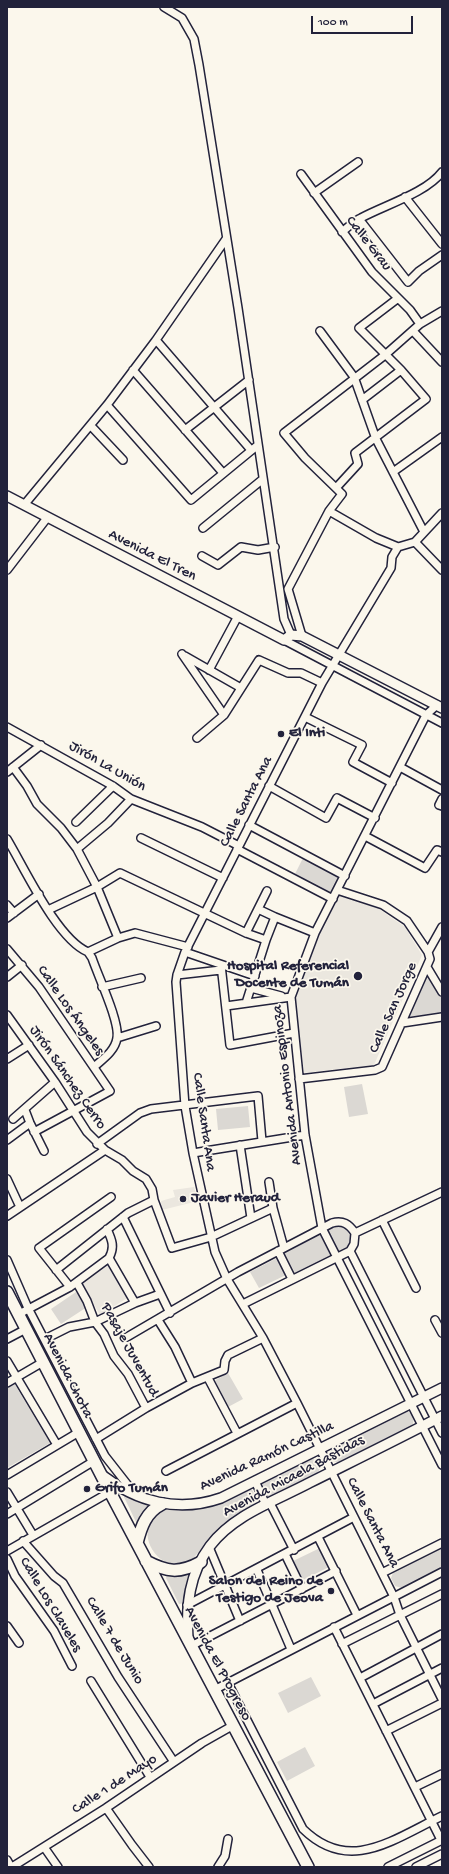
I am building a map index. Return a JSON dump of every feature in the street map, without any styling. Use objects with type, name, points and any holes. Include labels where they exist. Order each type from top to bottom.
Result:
[{"type":"highway","name":"Avenida Chota","points":[[8,1294],[23,1311],[26,1329],[101,1474]]},
{"type":"highway","name":"Avenida El Progreso","points":[[101,1474],[306,1866]]},
{"type":"highway","points":[[138,1543],[144,1521],[155,1508],[162,1504]]},
{"type":"highway","points":[[146,1561],[165,1570],[174,1571],[190,1568],[201,1562]]},
{"type":"main road","name":"Avenida El Tren","points":[[7,496],[238,616],[288,637],[302,636],[439,707]]},
{"type":"main road","name":"Avenida Ramón Castilla","points":[[101,1474],[113,1483],[136,1495],[162,1504],[193,1505],[207,1503],[221,1498],[442,1388]]},
{"type":"main road","name":"Avenida Micaela Bastidas","points":[[190,1643],[187,1605],[191,1584],[209,1547],[229,1526],[268,1504],[439,1418]]},
{"type":"street","points":[[164,7],[182,18],[194,39],[249,380],[284,619],[288,637]]},
{"type":"street","points":[[314,192],[358,162]]},
{"type":"street","name":"Calle Grau","points":[[301,174],[372,272],[420,324]]},
{"type":"street","points":[[342,232],[359,219],[441,178]]},
{"type":"street","points":[[405,197],[442,244]]},
{"type":"street","points":[[359,219],[408,282],[419,271],[442,255]]},
{"type":"street","points":[[24,505],[107,406],[156,340],[226,240]]},
{"type":"street","points":[[336,488],[358,464],[355,453],[376,439],[426,399],[401,370],[359,328],[397,298]]},
{"type":"street","points":[[302,636],[288,589],[329,511],[342,494],[305,458],[284,433],[324,403],[354,377],[385,355],[420,324],[442,311]]},
{"type":"street","points":[[320,331],[354,377],[376,439],[424,532]]},
{"type":"street","points":[[413,331],[442,362]]},
{"type":"street","points":[[156,340],[251,450]]},
{"type":"street","points":[[133,370],[223,473]]},
{"type":"street","points":[[362,400],[401,370]]},
{"type":"street","points":[[185,430],[213,406],[249,380]]},
{"type":"street","points":[[107,406],[191,500],[258,445]]},
{"type":"street","points":[[91,426],[123,460]]},
{"type":"street","points":[[393,472],[442,437]]},
{"type":"street","points":[[203,528],[263,479]]},
{"type":"street","points":[[329,511],[376,538],[398,547],[415,542],[442,513]]},
{"type":"street","points":[[7,570],[47,518]]},
{"type":"street","points":[[415,542],[442,570]]},
{"type":"street","points":[[202,556],[218,564],[240,547],[258,550],[274,547]]},
{"type":"street","name":"Calle Santa Ana","points":[[398,547],[392,557],[391,568],[322,683],[186,949],[177,975],[185,1106],[193,1153],[211,1237],[220,1266],[263,1338],[297,1404],[394,1597],[400,1615],[442,1699]]},
{"type":"street","points":[[210,670],[238,616]]},
{"type":"street","name":"Avenida El Tren","points":[[288,637],[332,666],[442,723]]},
{"type":"street","points":[[224,714],[182,654],[241,688]]},
{"type":"street","points":[[197,738],[224,714],[259,660],[288,673],[301,673],[322,683]]},
{"type":"street","name":"Avenida Antonio Espinoza","points":[[439,707],[426,715],[375,818],[315,933],[287,997],[294,1033],[305,1136],[322,1228],[442,1465]]},
{"type":"street","points":[[305,717],[362,745],[353,762],[392,783]]},
{"type":"street","name":"Jirón La Unión","points":[[7,727],[113,786],[131,799],[202,827],[238,848],[333,898]]},
{"type":"street","points":[[7,772],[41,745]]},
{"type":"street","points":[[13,767],[27,786],[37,804],[61,828],[78,849],[97,886],[118,938]]},
{"type":"street","points":[[400,768],[442,790]]},
{"type":"street","points":[[76,822],[113,786]]},
{"type":"street","points":[[269,786],[326,818],[337,798],[375,818]]},
{"type":"street","points":[[78,849],[108,823],[131,799]]},
{"type":"street","points":[[442,799],[439,805],[442,806]]},
{"type":"street","points":[[249,825],[344,876]]},
{"type":"street","points":[[365,836],[425,868],[437,850],[442,852]]},
{"type":"street","points":[[141,838],[223,878]]},
{"type":"street","points":[[7,839],[48,910],[65,934],[81,949],[88,952],[92,958],[116,1025],[117,1038],[111,1052],[94,1067]]},
{"type":"street","points":[[48,910],[120,873],[246,933],[266,940]]},
{"type":"street","points":[[337,890],[383,905],[407,921],[429,956]]},
{"type":"street","points":[[246,933],[267,891]]},
{"type":"street","points":[[7,918],[39,894]]},
{"type":"street","points":[[7,905],[14,914]]},
{"type":"street","points":[[258,909],[315,933]]},
{"type":"street","points":[[246,1003],[275,917]]},
{"type":"street","name":"Calle San Jorge","points":[[299,1079],[376,1070],[382,1067],[427,967],[429,956],[442,927]]},
{"type":"street","points":[[88,952],[118,938],[135,933],[186,949],[221,967],[255,976]]},
{"type":"street","name":"Calle Los Ángeles","points":[[7,948],[22,965],[110,1091],[74,1111]]},
{"type":"street","points":[[7,977],[22,965]]},
{"type":"street","points":[[177,975],[221,967]]},
{"type":"street","points":[[221,967],[230,1045],[294,1033]]},
{"type":"street","points":[[427,967],[442,992]]},
{"type":"street","points":[[102,987],[141,978]]},
{"type":"street","points":[[251,988],[287,997]]},
{"type":"street","points":[[226,1006],[287,997]]},
{"type":"street","name":"Jirón Sánchez Cerro","points":[[7,1015],[55,1082],[87,1132],[97,1144],[122,1160],[133,1171],[146,1179],[152,1189],[154,1200],[172,1248],[211,1237]]},
{"type":"street","points":[[402,1023],[442,1017]]},
{"type":"street","points":[[117,1038],[156,1026]]},
{"type":"street","points":[[7,1059],[29,1045]]},
{"type":"street","points":[[13,1119],[55,1082]]},
{"type":"street","points":[[97,1144],[140,1113],[151,1109],[258,1096],[262,1141]]},
{"type":"street","points":[[25,1110],[30,1124],[44,1151]]},
{"type":"street","points":[[34,1132],[74,1111]]},
{"type":"street","points":[[7,1139],[30,1124]]},
{"type":"street","points":[[193,1153],[262,1141],[305,1136]]},
{"type":"street","points":[[240,1145],[251,1218]]},
{"type":"street","points":[[7,1216],[105,1150]]},
{"type":"street","points":[[7,1179],[20,1207]]},
{"type":"street","points":[[269,1182],[281,1249],[292,1279]]},
{"type":"street","points":[[355,1233],[442,1192]]},
{"type":"street","points":[[70,1287],[40,1248],[111,1197]]},
{"type":"street","points":[[56,1270],[123,1217],[154,1200]]},
{"type":"street","points":[[211,1237],[273,1208]]},
{"type":"street","points":[[123,1217],[170,1313]]},
{"type":"street","points":[[382,1220],[416,1288]]},
{"type":"street","points":[[126,1337],[281,1249],[332,1223],[340,1221],[346,1223],[355,1233],[354,1244],[350,1251],[243,1304]]},
{"type":"street","points":[[23,1311],[77,1283],[109,1258],[113,1251],[112,1242],[107,1230]]},
{"type":"street","points":[[350,1251],[423,1398],[439,1418],[442,1433]]},
{"type":"street","points":[[109,1258],[135,1303]]},
{"type":"street","points":[[7,1260],[23,1311],[45,1339],[105,1456],[136,1495]]},
{"type":"street","name":"Pasaje Juventud","points":[[77,1283],[88,1301],[95,1322],[104,1334],[114,1356],[128,1374],[146,1408]]},
{"type":"street","points":[[45,1339],[69,1327],[95,1322],[135,1303],[160,1294]]},
{"type":"street","points":[[158,1320],[192,1383]]},
{"type":"street","points":[[435,1320],[442,1333]]},
{"type":"street","points":[[7,1339],[26,1329]]},
{"type":"street","points":[[96,1439],[146,1408],[192,1383],[208,1378],[224,1370],[225,1361],[228,1355],[263,1338]]},
{"type":"street","points":[[7,1361],[57,1445]]},
{"type":"street","points":[[7,1383],[43,1362]]},
{"type":"street","points":[[208,1378],[237,1433]]},
{"type":"street","points":[[166,1471],[237,1433],[297,1404]]},
{"type":"street","points":[[7,1475],[79,1432]]},
{"type":"street","points":[[7,1514],[94,1462]]},
{"type":"street","points":[[255,1481],[294,1550]]},
{"type":"street","points":[[7,1492],[33,1535]]},
{"type":"street","points":[[7,1550],[110,1492]]},
{"type":"street","points":[[187,1605],[257,1570],[354,1518]]},
{"type":"street","points":[[318,1537],[357,1615]]},
{"type":"street","name":"Calle 7 de Junio","points":[[23,1541],[54,1576],[64,1583],[118,1677],[174,1762]]},
{"type":"street","points":[[382,1573],[442,1543]]},
{"type":"street","points":[[209,1547],[240,1621]]},
{"type":"street","points":[[285,1554],[302,1589]]},
{"type":"street","name":"Calle Los Claveles","points":[[7,1559],[15,1576],[54,1631],[72,1666]]},
{"type":"street","points":[[257,1570],[290,1649]]},
{"type":"street","points":[[190,1643],[271,1606],[336,1571]]},
{"type":"street","points":[[214,1690],[290,1649],[442,1572]]},
{"type":"street","points":[[342,1644],[442,1594]]},
{"type":"street","points":[[334,1627],[442,1840],[388,1867]]},
{"type":"street","points":[[8,1628],[19,1643]]},
{"type":"street","points":[[360,1678],[442,1634]]},
{"type":"street","points":[[373,1704],[442,1668]]},
{"type":"street","points":[[91,1681],[150,1777]]},
{"type":"street","points":[[228,1683],[303,1829],[310,1839],[324,1852],[338,1858]]},
{"type":"street","points":[[386,1731],[442,1703]]},
{"type":"street","name":"Calle 1 de Mayo","points":[[11,1867],[22,1864],[44,1847],[106,1808],[150,1777],[202,1743],[232,1726]]},
{"type":"street","points":[[415,1787],[442,1774]]},
{"type":"street","points":[[106,1808],[149,1867]]},
{"type":"street","points":[[372,1857],[442,1816]]},
{"type":"street","points":[[218,1867],[225,1856],[228,1839]]},
{"type":"street","points":[[44,1847],[58,1867]]},
{"type":"street","points":[[416,1867],[442,1854]]},
{"type":"street","points":[[7,1860],[11,1867]]},
{"type":"shaded area","points":[[303,858],[341,877],[332,894],[295,874]]},
{"type":"shaded area","name":"Hospital Referencial Docente de Tumán","points":[[340,895],[379,909],[405,927],[422,955],[374,1065],[304,1073],[295,998],[315,941]]},
{"type":"shaded area","points":[[427,976],[442,999],[442,1013],[410,1018],[408,1017]]},
{"type":"shaded area","points":[[362,1084],[368,1114],[349,1117],[344,1087]]},
{"type":"shaded area","points":[[248,1106],[250,1127],[218,1130],[216,1109]]},
{"type":"shaded area","name":"Javier Heraud","points":[[194,1187],[198,1201],[162,1210],[161,1201],[175,1197],[173,1190]]},
{"type":"shaded area","points":[[335,1225],[345,1226],[349,1230],[352,1238],[351,1245],[339,1253],[327,1229]]},
{"type":"shaded area","points":[[320,1232],[332,1256],[295,1273],[284,1252]]},
{"type":"shaded area","points":[[277,1258],[286,1275],[259,1288],[250,1272]]},
{"type":"shaded area","points":[[108,1262],[129,1297],[100,1315],[81,1282]]},
{"type":"shaded area","points":[[76,1292],[87,1307],[61,1324],[51,1309]]},
{"type":"shaded area","points":[[228,1373],[243,1399],[228,1407],[214,1381]]},
{"type":"shaded area","points":[[14,1383],[50,1443],[7,1468],[7,1387]]},
{"type":"shaded area","points":[[406,1411],[413,1416],[411,1428],[340,1463],[332,1461],[329,1455],[332,1448]]},
{"type":"shaded area","points":[[310,1458],[317,1462],[320,1467],[315,1476],[272,1498],[267,1497],[261,1491],[261,1485],[266,1479]]},
{"type":"shaded area","points":[[245,1490],[252,1490],[255,1495],[256,1502],[253,1507],[223,1524],[213,1533],[199,1552],[190,1561],[179,1564],[169,1563],[160,1559],[154,1552],[149,1543],[148,1533],[150,1523],[156,1515],[168,1509],[214,1505]]},
{"type":"shaded area","points":[[126,1494],[149,1505],[150,1508],[139,1523],[136,1522],[124,1497]]},
{"type":"shaded area","points":[[442,1547],[442,1567],[402,1588],[395,1586],[391,1578],[393,1573]]},
{"type":"shaded area","points":[[320,1548],[329,1567],[301,1581],[291,1562]]},
{"type":"shaded area","points":[[167,1575],[188,1576],[184,1603],[179,1604],[166,1578]]},
{"type":"shaded area","points":[[311,1677],[321,1696],[288,1713],[278,1693]]},
{"type":"shaded area","points":[[305,1747],[315,1766],[287,1781],[277,1762]]},
{"type":"place","name":"El Inti","points":[[281,734]]},
{"type":"place","name":"Hospital Referencial Docente de Tumán","points":[[358,976]]},
{"type":"place","name":"Javier Heraud","points":[[183,1199]]},
{"type":"place","name":"Grifo Tumán","points":[[87,1489]]},
{"type":"place","name":"Salon del Reino de Testigo de Jeova","points":[[331,1591]]}]
